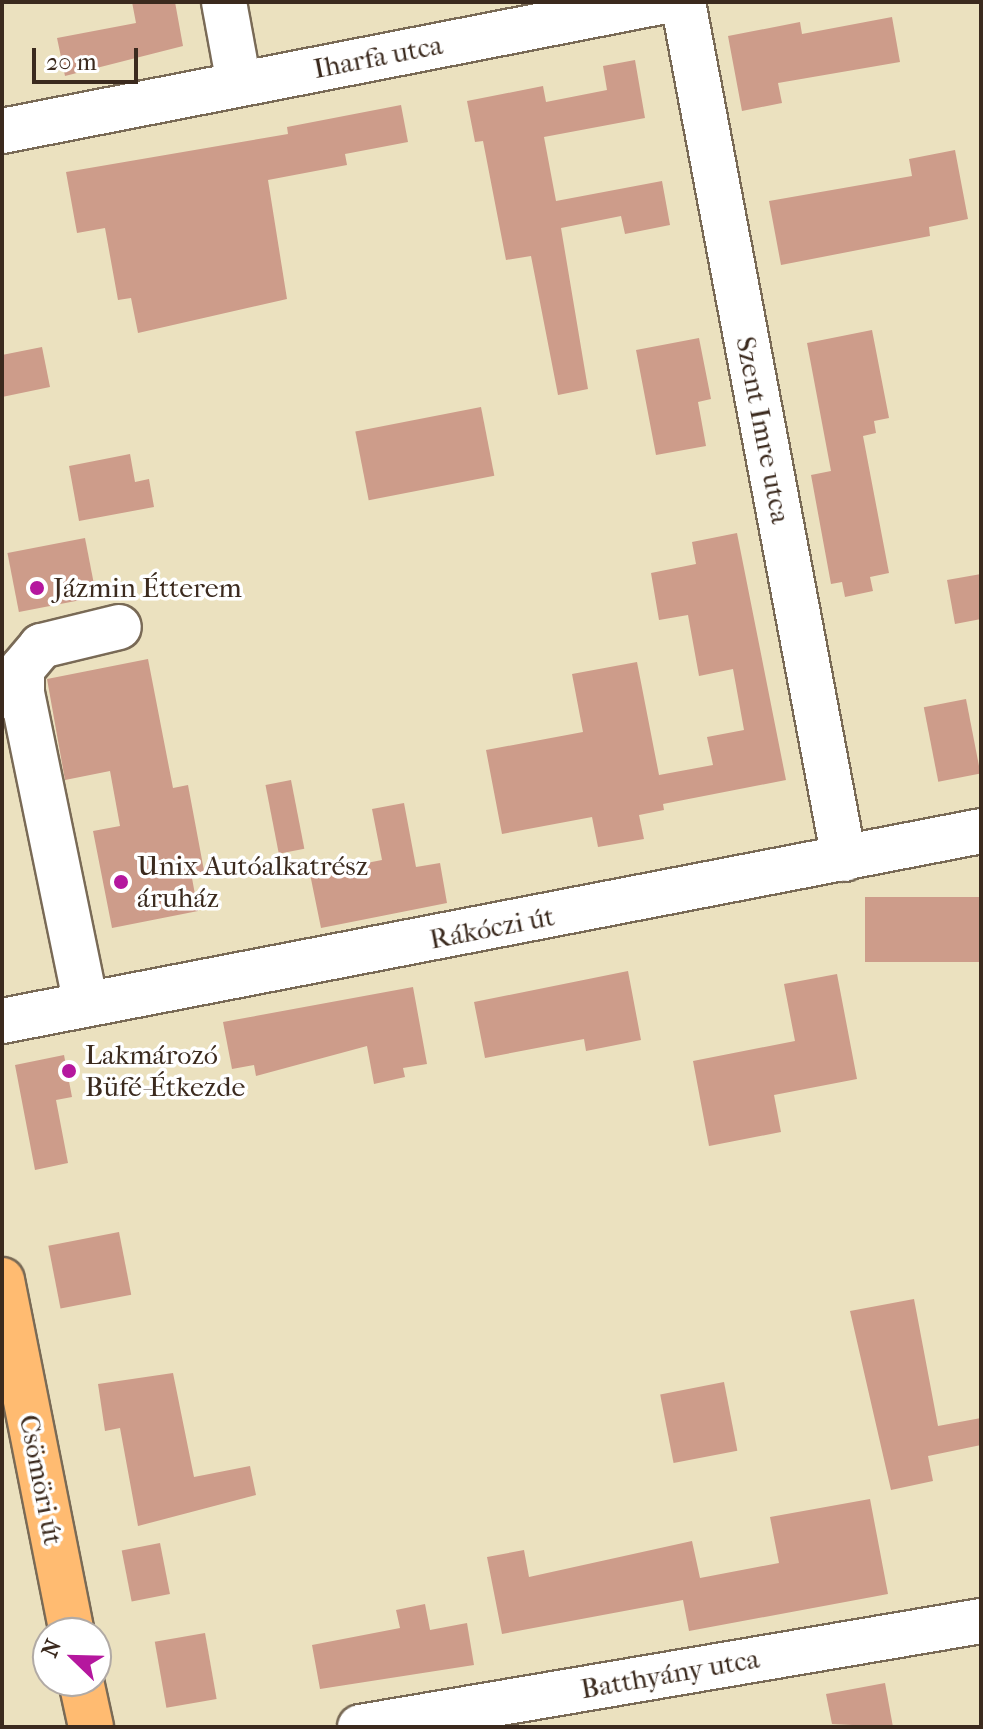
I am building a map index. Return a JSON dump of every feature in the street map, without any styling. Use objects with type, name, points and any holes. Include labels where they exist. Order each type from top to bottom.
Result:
[{"type":"main road","name":"Csömöri út","points":[[2,1280],[69,1617]]},
{"type":"main road","points":[[84,1697],[91,1727]]},
{"type":"street","points":[[224,2],[239,84]]},
{"type":"street","name":"Iharfa utca","points":[[2,131],[660,2]]},
{"type":"street","name":"Szent Imre utca","points":[[683,2],[844,859]]},
{"type":"street","points":[[86,1005],[12,694],[32,652],[119,627]]},
{"type":"street","name":"Rákóczi út","points":[[2,1021],[981,831]]},
{"type":"street","name":"Batthyány utca","points":[[360,1727],[981,1621]]},
{"type":"building","points":[[132,2],[175,2],[183,46],[65,76],[57,38],[136,23]]},
{"type":"building","points":[[892,17],[900,62],[778,83],[782,103],[742,111],[728,36],[800,22],[802,34]]},
{"type":"building","points":[[635,60],[645,118],[544,137],[556,201],[662,181],[670,225],[625,234],[621,216],[561,228],[588,389],[558,395],[531,256],[506,260],[483,141],[475,142],[467,101],[543,86],[546,102],[607,90],[603,66]]},
{"type":"building","points":[[401,105],[408,142],[345,154],[347,165],[268,180],[287,299],[138,333],[131,298],[118,300],[105,228],[77,233],[66,172],[288,134],[287,127]]},
{"type":"building","points":[[955,150],[968,219],[929,227],[930,236],[781,265],[769,201],[912,176],[909,159]]},
{"type":"building","points":[[872,330],[889,418],[874,421],[876,433],[863,436],[889,573],[870,577],[873,591],[845,597],[842,582],[831,584],[811,475],[831,471],[807,343]]},
{"type":"building","points":[[699,338],[711,399],[698,402],[706,446],[656,455],[636,350]]},
{"type":"building","points":[[42,347],[50,387],[2,397],[2,355]]},
{"type":"building","points":[[481,407],[494,476],[369,500],[355,431]]},
{"type":"building","points":[[130,454],[135,482],[149,479],[154,507],[79,521],[69,466]]},
{"type":"building","points":[[737,533],[786,780],[663,804],[664,810],[639,815],[644,839],[598,847],[592,817],[502,834],[486,750],[583,732],[572,674],[637,662],[659,775],[713,765],[707,737],[744,730],[733,669],[699,676],[688,615],[659,620],[651,573],[696,564],[692,542]]},
{"type":"building","points":[[85,538],[96,597],[19,612],[7,553]]},
{"type":"building","points":[[981,574],[981,619],[955,624],[947,580]]},
{"type":"building","points":[[148,659],[173,788],[188,785],[205,876],[192,878],[198,911],[112,928],[93,831],[120,826],[110,771],[65,780],[47,679]]},
{"type":"building","points":[[966,699],[981,774],[938,782],[924,707]]},
{"type":"building","points":[[291,780],[304,849],[279,854],[265,785]]},
{"type":"building","points":[[404,803],[416,867],[440,863],[447,903],[321,928],[310,874],[382,860],[372,809]]},
{"type":"building","points":[[865,897],[981,897],[981,962],[865,962]]},
{"type":"building","points":[[628,971],[641,1040],[586,1051],[584,1039],[485,1058],[474,1002]]},
{"type":"building","points":[[837,974],[857,1079],[774,1095],[781,1132],[709,1146],[693,1061],[795,1041],[784,984]]},
{"type":"building","points":[[413,987],[427,1064],[403,1068],[405,1077],[374,1084],[367,1046],[256,1076],[254,1065],[232,1069],[223,1022]]},
{"type":"building","points":[[64,1055],[72,1097],[56,1100],[68,1163],[35,1170],[15,1065]]},
{"type":"building","points":[[119,1232],[131,1295],[61,1309],[48,1246]]},
{"type":"building","points":[[914,1299],[938,1426],[981,1418],[981,1445],[928,1456],[933,1481],[891,1490],[850,1311]]},
{"type":"building","points":[[173,1373],[194,1477],[250,1466],[256,1495],[138,1526],[120,1428],[105,1431],[98,1384]]},
{"type":"building","points":[[724,1382],[737,1451],[674,1463],[660,1394]]},
{"type":"building","points":[[870,1499],[888,1594],[689,1631],[683,1600],[502,1634],[487,1557],[524,1550],[529,1577],[692,1541],[700,1578],[779,1563],[770,1517]]},
{"type":"building","points":[[160,1543],[170,1594],[132,1601],[122,1550]]},
{"type":"building","points":[[425,1604],[430,1630],[467,1623],[474,1665],[320,1689],[312,1645],[400,1628],[396,1610]]},
{"type":"building","points":[[205,1633],[217,1699],[166,1708],[155,1642]]},
{"type":"building","points":[[885,1683],[893,1727],[832,1724],[826,1694]]},
{"type":"place","name":"Jázmin Étterem","points":[[37,588]]},
{"type":"place","name":"Unix Autóalkatrész áruház","points":[[121,882]]},
{"type":"place","name":"Lakmározó Büfé-Étkezde","points":[[69,1071]]}]
